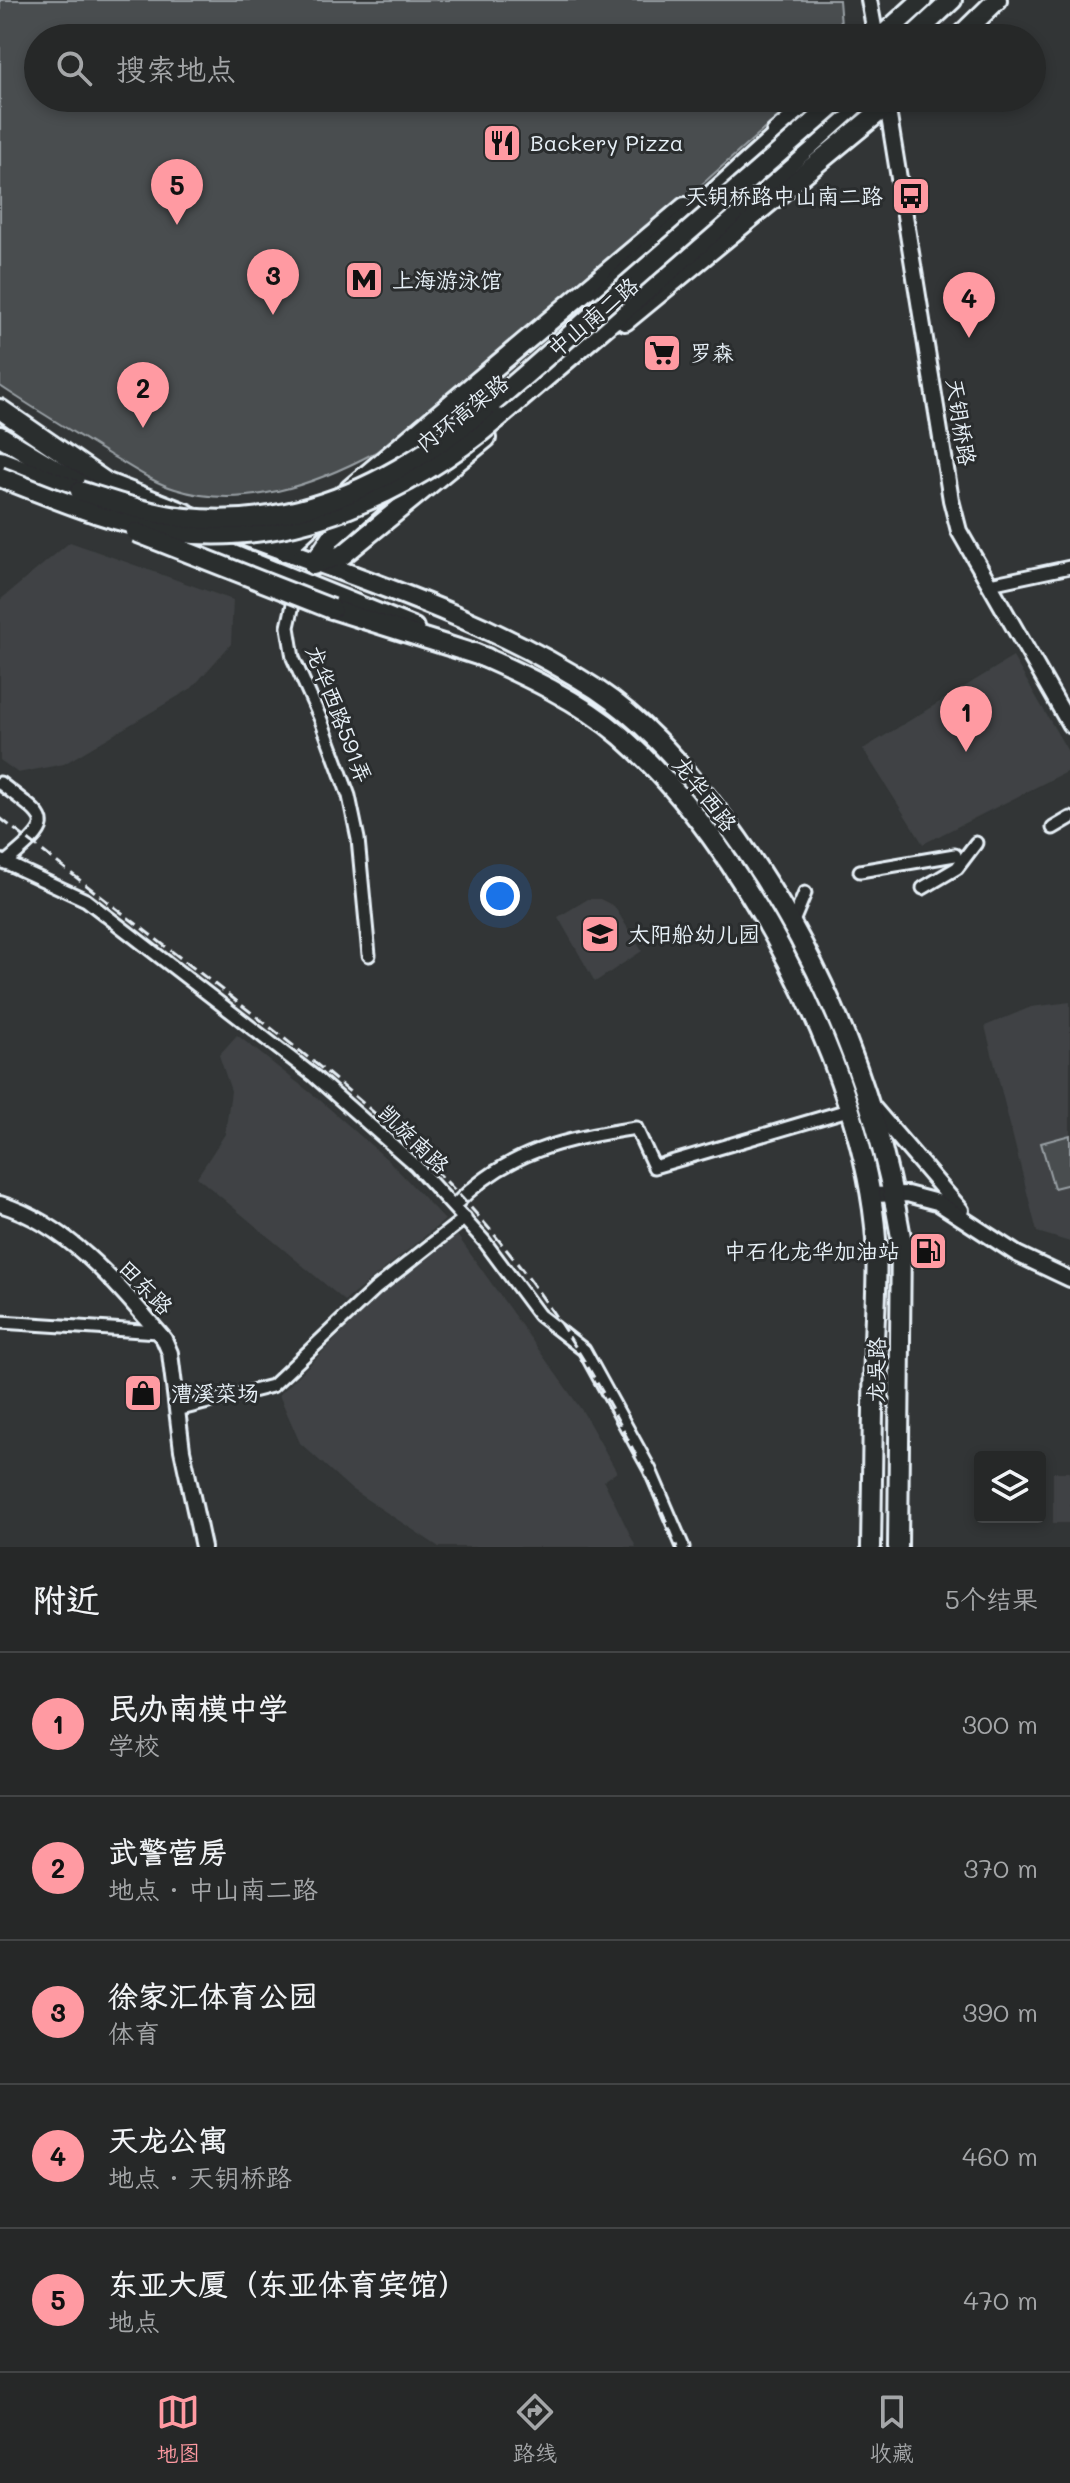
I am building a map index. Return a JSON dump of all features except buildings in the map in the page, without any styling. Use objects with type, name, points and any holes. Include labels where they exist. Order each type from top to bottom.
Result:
[{"type":"main road","points":[[894,24],[922,0]]},
{"type":"main road","points":[[926,24],[952,0]]},
{"type":"main road","points":[[943,24],[968,0]]},
{"type":"main road","points":[[972,24],[997,0]]},
{"type":"main road","name":"中山南二路","points":[[283,551],[515,347],[671,220],[753,147],[788,126],[804,112]]},
{"type":"main road","name":"内环高架路","points":[[0,461],[116,503],[162,514],[217,520],[277,514],[342,496],[403,469],[471,423],[826,112]]},
{"type":"main road","name":"内环高架路","points":[[0,477],[75,505],[154,528],[226,533],[277,527],[321,516],[407,483],[481,433],[655,284],[846,112]]},
{"type":"main road","name":"中山南二路","points":[[316,563],[343,555],[380,528],[877,112]]},
{"type":"main road","points":[[532,369],[544,348],[788,126]]},
{"type":"main road","name":"中山南二路","points":[[299,583],[331,538],[767,158],[788,126]]},
{"type":"main road","points":[[0,409],[107,483],[316,563]]},
{"type":"main road","points":[[0,436],[44,464],[150,522],[299,583]]},
{"type":"main road","points":[[75,505],[249,579],[487,658]]},
{"type":"main road","name":"龙华西路","points":[[316,563],[477,623],[551,661],[634,716],[674,756],[725,820],[777,894],[847,1039],[871,1105],[894,1194]]},
{"type":"main road","name":"龙华西路","points":[[299,583],[487,658],[585,710],[656,770],[755,902],[826,1046],[848,1110],[870,1195]]},
{"type":"main road","name":"龙吴路","points":[[894,1194],[901,1237],[898,1547]]},
{"type":"main road","name":"龙吴路","points":[[870,1195],[876,1240],[871,1547]]},
{"type":"street","points":[[869,0],[875,24]]},
{"type":"street","name":"天钥桥路","points":[[892,112],[951,500],[959,531],[1070,725]]},
{"type":"street","points":[[990,584],[1070,567]]},
{"type":"street","name":"龙华西路591弄","points":[[299,583],[288,627],[293,658],[321,720],[349,796],[358,839],[369,955]]},
{"type":"street","name":"凯旋南路","points":[[0,783],[40,815],[43,824],[40,833],[3,862],[86,900],[351,1106],[465,1218],[539,1315],[584,1350],[650,1470],[683,1547]]},
{"type":"street","points":[[1053,828],[1070,818]]},
{"type":"street","points":[[923,888],[957,868],[976,843]]},
{"type":"street","points":[[860,871],[955,855]]},
{"type":"street","points":[[792,924],[805,893]]},
{"type":"street","points":[[871,1105],[972,1222]]},
{"type":"street","points":[[454,1206],[491,1171],[560,1141],[636,1128],[654,1167],[848,1110]]},
{"type":"street","points":[[870,1195],[894,1194],[937,1202],[1017,1254],[1070,1279]]},
{"type":"street","name":"田东路","points":[[0,1204],[34,1217],[64,1236],[168,1346],[203,1547]]},
{"type":"street","points":[[177,1410],[272,1386],[375,1289],[465,1218]]},
{"type":"street","points":[[0,1322],[158,1332]]},
{"type":"shaded area","points":[[0,0],[839,0],[841,24],[24,24],[24,112],[783,112],[636,243],[376,452],[304,484],[278,491],[227,497],[175,489],[142,474],[0,386]]},
{"type":"shaded area","points":[[70,542],[233,600],[231,644],[192,688],[64,764],[18,773],[0,760],[0,600]]},
{"type":"shaded area","points":[[1013,657],[1070,755],[1070,770],[923,844],[863,749]]},
{"type":"shaded area","name":"太阳船幼儿园","points":[[588,899],[600,899],[614,906],[642,951],[595,982],[558,917]]},
{"type":"shaded area","points":[[1070,1002],[1070,1242],[1037,1232],[985,1026],[1031,1007]]},
{"type":"shaded area","points":[[237,1035],[321,1101],[390,1162],[445,1220],[345,1301],[197,1177],[225,1134],[231,1091],[219,1055]]},
{"type":"shaded area","points":[[1070,1135],[1070,1184],[1054,1188],[1041,1143]]},
{"type":"shaded area","points":[[457,1235],[583,1412],[617,1472],[604,1481],[636,1547],[439,1547],[351,1489],[300,1443],[279,1395],[376,1299]]},
{"type":"shaded area","points":[[1053,1472],[1070,1472],[1070,1523],[1053,1523]]},
{"type":"railway","points":[[0,818],[321,1068],[408,1143],[462,1198],[528,1277],[585,1363],[635,1453],[677,1547]]},
{"type":"place","name":"Backery Pizza","points":[[502,143]]},
{"type":"place","name":"天钥桥路中山南二路","points":[[911,196]]},
{"type":"place","name":"东亚大厦（东亚体育宾馆）","points":[[177,225]]},
{"type":"place","name":"上海游泳馆","points":[[364,280]]},
{"type":"place","name":"徐家汇体育公园","points":[[273,315]]},
{"type":"place","name":"天龙公寓","points":[[969,338]]},
{"type":"place","name":"罗森","points":[[662,353]]},
{"type":"place","name":"武警营房","points":[[143,428]]},
{"type":"place","name":"民办南模中学","points":[[966,752]]},
{"type":"place","name":"太阳船幼儿园","points":[[600,934]]},
{"type":"place","name":"中石化龙华加油站","points":[[928,1251]]},
{"type":"place","name":"漕溪菜场","points":[[143,1393]]}]
